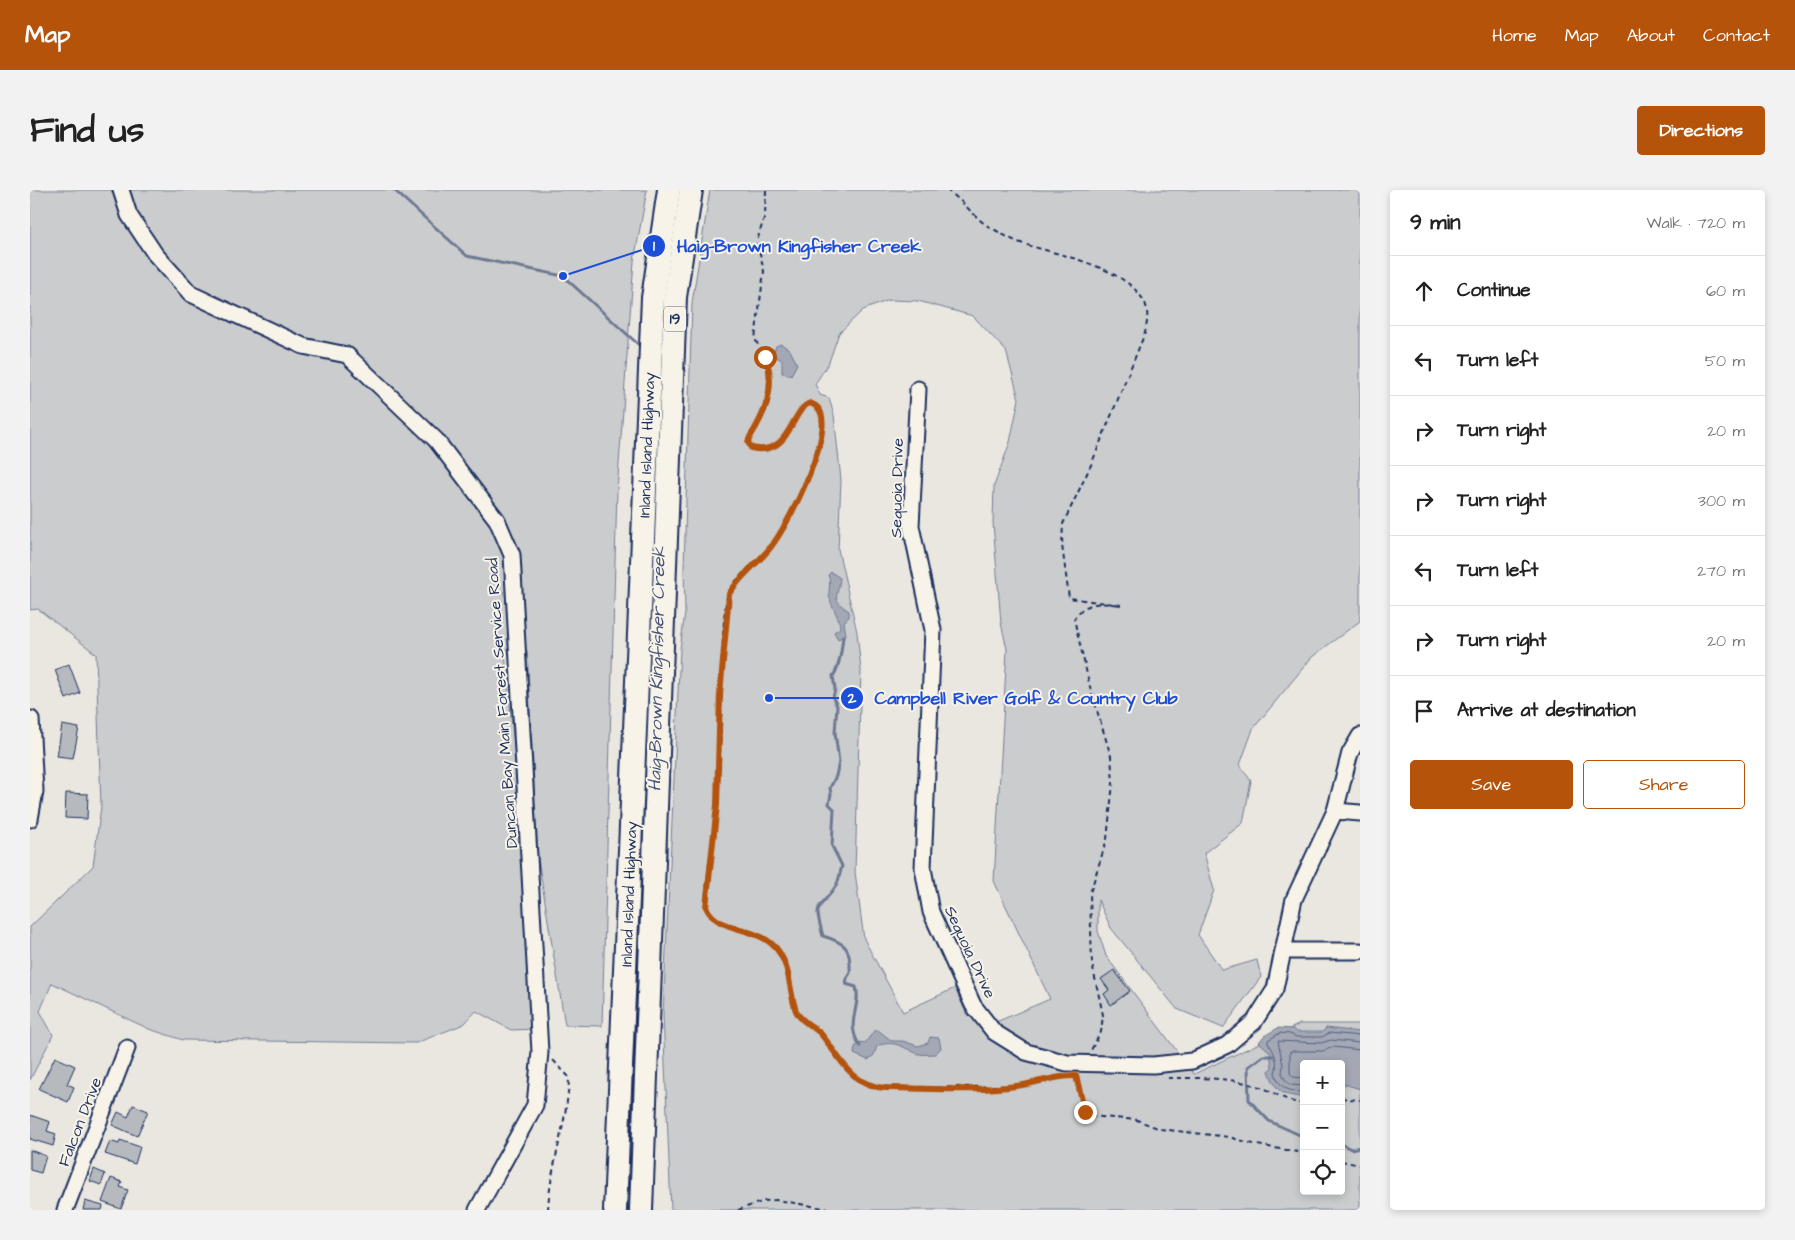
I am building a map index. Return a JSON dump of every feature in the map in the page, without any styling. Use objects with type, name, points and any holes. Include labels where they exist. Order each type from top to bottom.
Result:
[{"type":"highway","name":"Inland Island Highway","points":[[615,1210],[653,298],[669,190]]},
{"type":"highway","name":"Inland Island Highway","points":[[641,1210],[675,297],[691,190]]},
{"type":"street","name":"Duncan Bay Main Forest Service Road","points":[[121,190],[129,215],[155,254],[191,294],[303,346],[348,355],[436,440],[497,520],[512,555],[540,1048],[535,1105],[476,1210]]},
{"type":"street","name":"Sequoia Drive","points":[[918,388],[911,526],[933,630],[923,868],[931,912],[973,1005],[994,1032],[1026,1052],[1067,1063],[1153,1065],[1192,1061],[1227,1045],[1254,1022],[1275,988],[1294,899],[1335,811],[1350,753],[1360,736]]},
{"type":"street","points":[[30,719],[35,791],[30,819]]},
{"type":"street","points":[[1335,811],[1360,813]]},
{"type":"street","points":[[1283,951],[1360,952]]},
{"type":"street","name":"Falcon Drive","points":[[65,1210],[127,1048]]},
{"type":"path","points":[[766,190],[766,210],[757,240],[764,271],[755,339],[768,364],[769,399],[766,409],[748,442],[751,448],[760,450],[781,441],[789,433],[804,405],[810,403],[817,406],[822,413],[822,427],[816,456],[782,531],[770,548],[737,582],[729,594],[720,694],[717,805],[706,907],[710,914],[718,921],[765,938],[773,944],[785,963],[799,1017],[820,1033],[846,1069],[856,1079],[875,1087],[885,1088],[983,1088],[1014,1086],[1067,1076]]},
{"type":"path","points":[[946,190],[957,196],[990,228],[1021,243],[1092,264],[1118,278],[1134,290],[1145,304],[1148,319],[1145,333],[1106,430],[1063,524],[1062,546],[1068,598],[1121,605],[1092,604],[1080,609],[1074,619],[1091,691],[1111,756],[1113,783],[1106,839],[1090,893],[1092,964],[1103,1015],[1101,1032],[1094,1047],[1088,1053]]},
{"type":"path","points":[[540,1048],[569,1077],[569,1097],[549,1187],[548,1210]]},
{"type":"path","points":[[1076,1071],[1085,1112],[1089,1116],[1137,1120],[1160,1129],[1229,1136],[1257,1145],[1300,1152]]},
{"type":"path","points":[[1076,1076],[1085,1076]]},
{"type":"path","points":[[1162,1078],[1208,1078],[1242,1082],[1260,1086],[1292,1103],[1300,1104]]},
{"type":"path","points":[[1345,1098],[1360,1100]]},
{"type":"path","points":[[1345,1162],[1360,1165]]},
{"type":"path","points":[[738,1210],[764,1201],[777,1200],[834,1210]]},
{"type":"shaded area","points":[[30,190],[647,190],[634,261],[617,491],[602,1026],[565,1025],[538,859],[527,650],[505,654],[518,787],[535,1029],[511,1030],[476,1011],[464,1024],[416,1043],[183,1040],[149,1029],[52,983],[40,1011],[53,1035],[30,1080],[30,927],[93,866],[101,806],[96,654],[38,609],[30,610]]},
{"type":"shaded area","points":[[710,190],[1360,190],[1360,621],[1312,657],[1253,729],[1240,765],[1251,781],[1243,823],[1204,853],[1214,890],[1198,935],[1222,970],[1257,960],[1261,977],[1223,1028],[1177,1009],[1111,928],[1098,900],[1098,931],[1106,956],[1194,1074],[1300,1024],[1360,1024],[1360,1210],[671,1210],[663,1015],[680,649],[685,613],[684,568],[692,303]],"holes":[[[889,300],[918,301],[973,316],[1006,351],[1019,399],[1010,442],[994,486],[993,523],[1001,623],[1007,649],[994,881],[1050,999],[996,1022],[967,1015],[955,988],[903,1012],[864,939],[855,872],[861,670],[857,632],[838,549],[841,480],[834,415],[829,398],[820,395],[815,384],[829,362],[839,333],[863,310]]]},
{"type":"water","points":[[781,344],[790,350],[797,364],[791,375],[782,373],[782,360],[776,357],[774,351],[776,346]]},
{"type":"water","points":[[831,572],[840,578],[837,600],[849,611],[849,617],[844,622],[846,635],[838,639],[834,632],[840,628],[840,624],[829,596],[830,581],[828,575]]},
{"type":"water","points":[[1278,1028],[1293,1029],[1296,1032],[1322,1032],[1326,1028],[1360,1032],[1360,1089],[1345,1084],[1345,1060],[1300,1060],[1300,1096],[1285,1094],[1274,1084],[1269,1071],[1272,1067],[1270,1052],[1259,1042],[1264,1036]]},
{"type":"water","points":[[878,1030],[892,1041],[903,1041],[918,1046],[928,1043],[930,1037],[939,1038],[941,1048],[935,1054],[921,1054],[895,1044],[884,1044],[877,1046],[874,1055],[868,1060],[854,1054],[855,1047],[860,1042],[865,1043],[874,1031]]},
{"type":"building","points":[[69,664],[80,693],[66,699],[55,670]]},
{"type":"building","points":[[62,725],[79,728],[73,758],[57,756]]},
{"type":"building","points":[[66,793],[88,794],[87,819],[65,818]]},
{"type":"building","points":[[1114,970],[1130,991],[1111,1005],[1104,994],[1109,990],[1101,979]]},
{"type":"building","points":[[55,1057],[75,1066],[67,1084],[74,1087],[68,1102],[39,1089]]},
{"type":"building","points":[[133,1105],[148,1111],[137,1136],[112,1125],[118,1112],[128,1117]]},
{"type":"building","points":[[30,1115],[50,1122],[47,1131],[56,1134],[53,1146],[30,1139]]},
{"type":"building","points":[[120,1140],[140,1147],[135,1164],[105,1154],[110,1141],[119,1144]]},
{"type":"building","points":[[30,1150],[46,1156],[41,1173],[30,1170]]},
{"type":"building","points":[[94,1169],[105,1174],[101,1185],[90,1181]]},
{"type":"building","points":[[111,1178],[122,1182],[120,1187],[128,1190],[121,1209],[102,1202]]},
{"type":"building","points":[[85,1201],[103,1206],[102,1210],[83,1210]]},
{"type":"waterway","name":"Haig-Brown Kingfisher Creek","points":[[394,190],[467,256],[563,276],[640,346]]},
{"type":"waterway","points":[[843,636],[839,663],[833,676],[835,689],[833,698],[837,706],[835,732],[839,762],[836,776],[830,788],[829,804],[834,809],[832,846],[842,866],[836,886],[821,904],[818,917],[823,936],[842,944],[850,958],[850,973],[846,984],[856,987],[857,1001],[853,1029],[860,1046]]},
{"type":"waterway","name":"Haig-Brown Kingfisher Creek","points":[[666,835],[666,857]]},
{"type":"waterway","points":[[1273,1056],[1263,1056],[1248,1067],[1249,1100],[1269,1121],[1300,1135]]},
{"type":"waterway","points":[[1345,1146],[1351,1149],[1360,1147]]},
{"type":"place","name":"Haig-Brown Kingfisher Creek","points":[[563,276]]},
{"type":"place","name":"Campbell River Golf & Country Club","points":[[769,698]]},
{"type":"route","points":[[765,357],[768,364],[769,399],[766,409],[748,442],[751,448],[760,450],[769,448],[781,441],[789,433],[804,405],[810,403],[817,406],[822,413],[821,441],[796,503],[782,531],[770,548],[737,582],[729,594],[725,621],[720,694],[717,805],[706,907],[710,914],[718,921],[751,932],[773,944],[785,963],[799,1017],[820,1033],[846,1069],[856,1079],[875,1087],[885,1088],[983,1088],[1030,1084],[1050,1078],[1076,1076],[1085,1112]]}]
